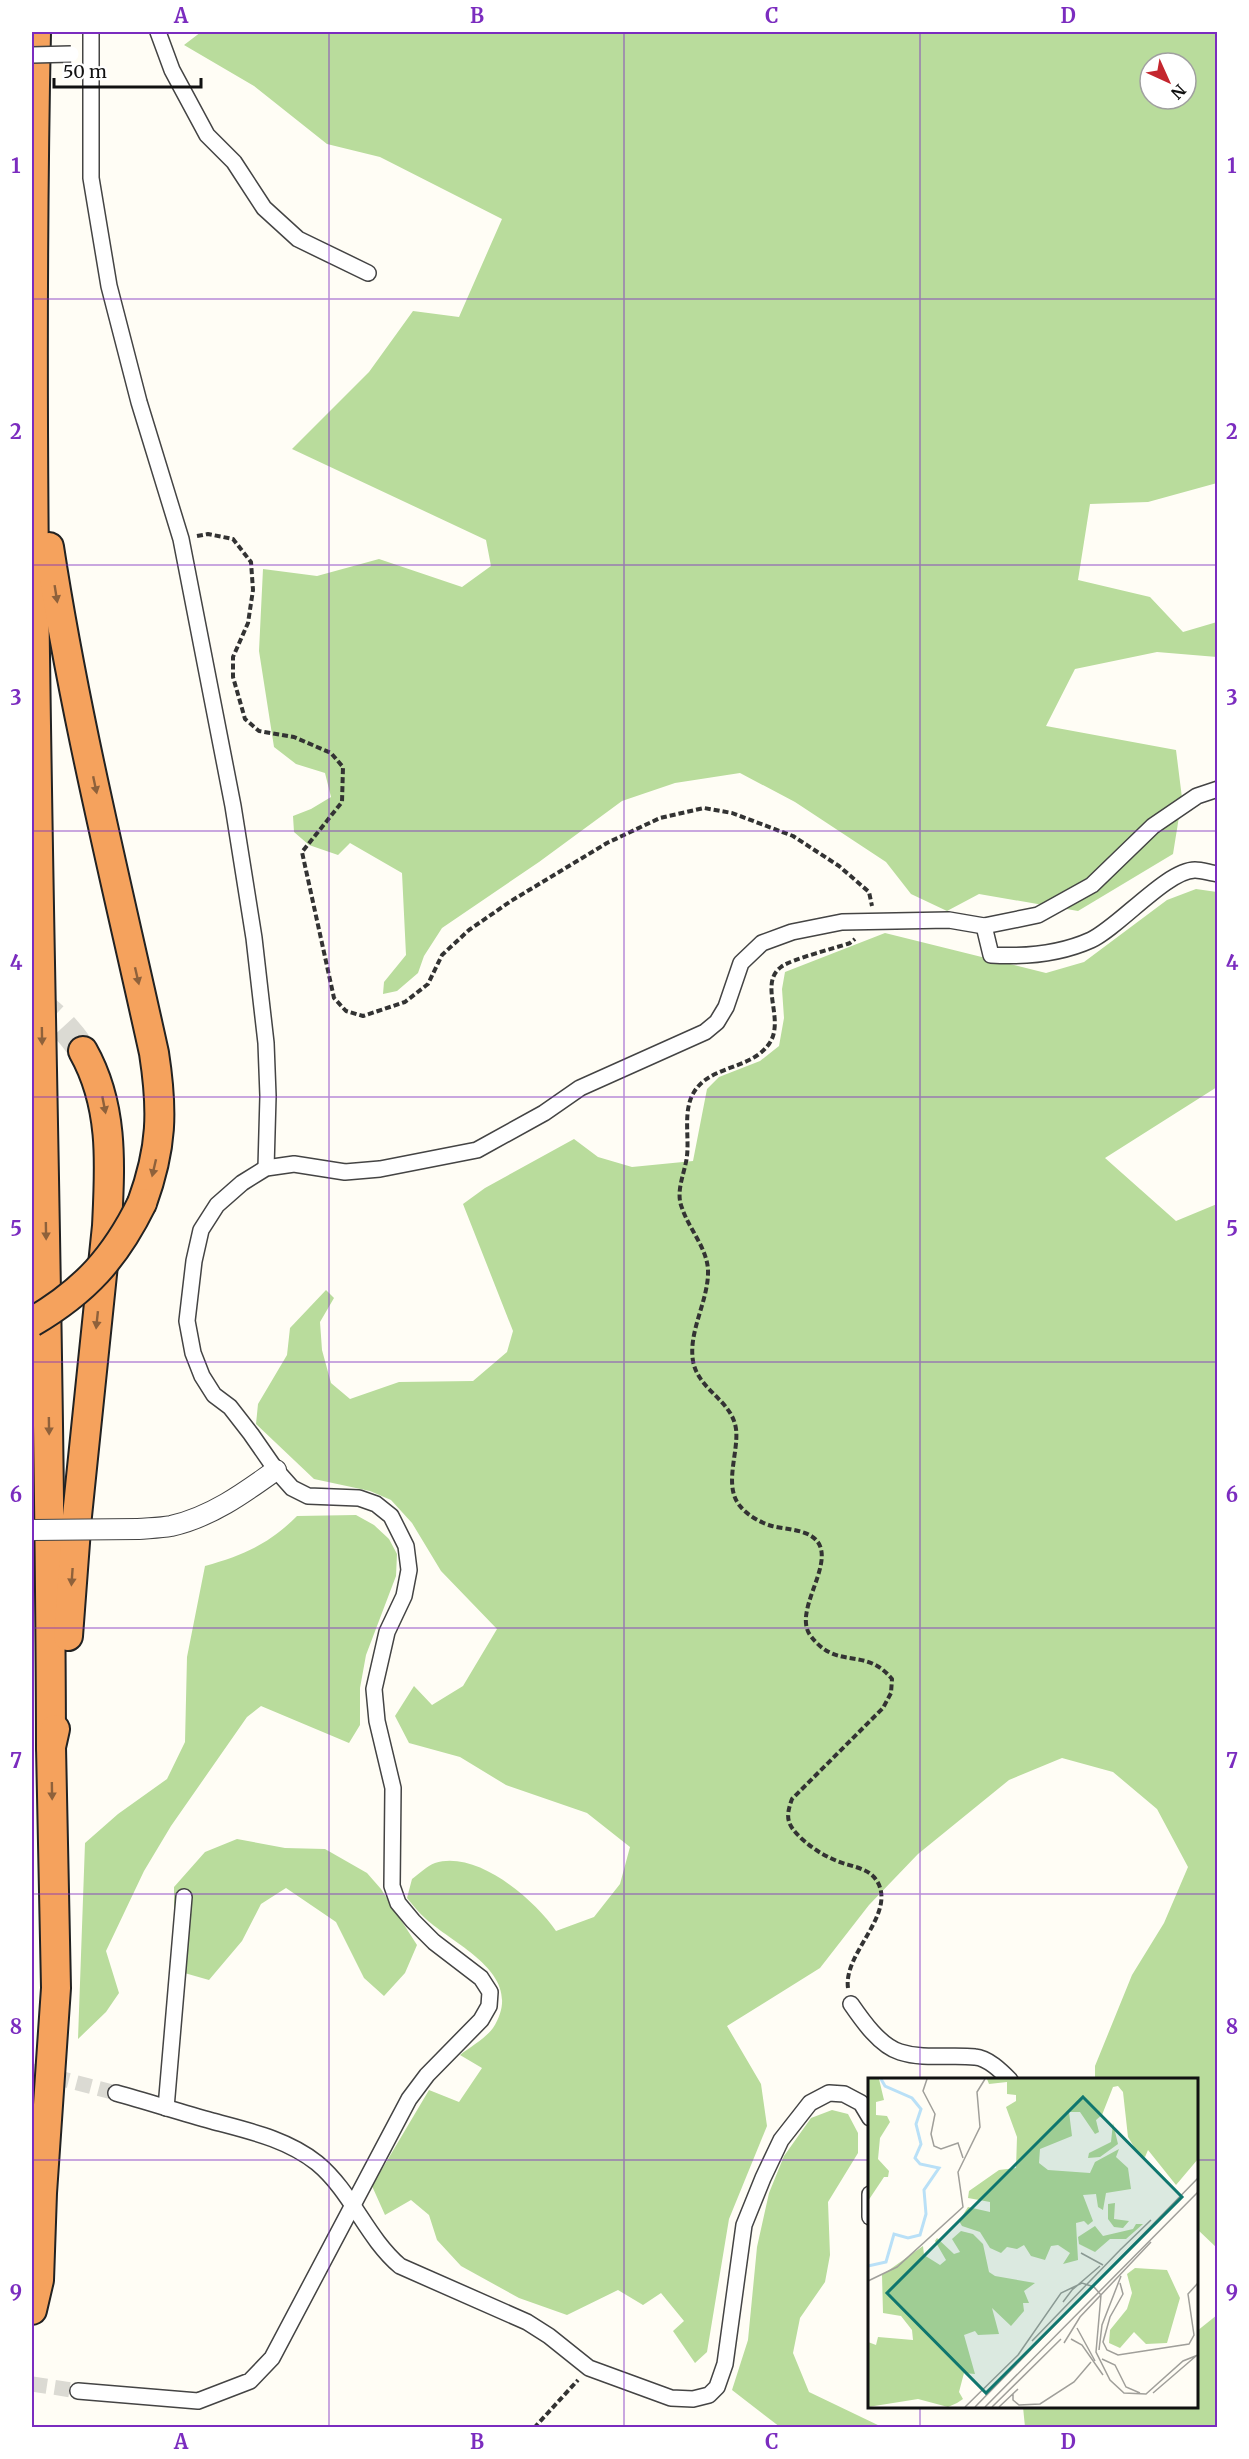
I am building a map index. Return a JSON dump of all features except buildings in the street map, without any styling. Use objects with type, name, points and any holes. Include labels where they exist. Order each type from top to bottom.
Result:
[{"type":"highway","points":[[32,2310],[39,2280],[42,2193],[56,1988],[51,1748],[51,1510],[35,635],[33,189],[36,32]]},
{"type":"highway","points":[[32,1322],[58,1306],[86,1284],[108,1260],[126,1235],[142,1203],[154,1170],[160,1133],[160,1095],[157,1074],[58,610],[35,432]]},
{"type":"highway","points":[[51,1748],[64,1695],[77,1516],[110,1180],[108,1124],[103,1096],[94,1071],[83,1051]]},
{"type":"street","points":[[91,32],[91,178],[109,286],[139,402],[181,539],[233,806],[254,938],[266,1043],[268,1096],[266,1168]]},
{"type":"street","points":[[158,32],[172,70],[207,135],[234,162],[264,208],[298,238],[368,273]]},
{"type":"street","points":[[32,55],[92,54]]},
{"type":"street","points":[[78,2391],[198,2401],[250,2381],[272,2358],[410,2099],[427,2075],[481,2020],[489,2006],[490,1992],[481,1978],[434,1942],[413,1921],[398,1903],[392,1886],[393,1788],[377,1721],[374,1689],[387,1632],[404,1596],[409,1570],[403,1538],[391,1516],[376,1504],[359,1498],[308,1496],[292,1488],[230,1407],[214,1395],[202,1376],[193,1353],[187,1321],[194,1261],[201,1230],[217,1205],[242,1183],[266,1168],[294,1164],[345,1172],[380,1169],[477,1150],[544,1113],[580,1088],[705,1032],[717,1022],[726,1007],[741,963],[762,943],[792,932],[842,922],[949,920],[984,926],[1038,915],[1092,885],[1153,826],[1197,796],[1218,789]]},
{"type":"street","points":[[984,926],[991,956],[1024,956],[1061,950],[1092,939],[1169,880],[1193,870],[1218,874]]},
{"type":"street","points":[[32,1530],[138,1529],[171,1526],[233,1501],[276,1470]]},
{"type":"street","points":[[166,2108],[184,1897]]},
{"type":"street","points":[[850,2004],[887,2045],[899,2052],[940,2058],[977,2057],[1009,2078]]},
{"type":"street","points":[[116,2093],[276,2138],[317,2164],[353,2203],[366,2228],[388,2256],[400,2266],[527,2322],[549,2336],[589,2368],[671,2398],[693,2399],[709,2395],[717,2387],[725,2364],[744,2226],[781,2140],[810,2103],[829,2093],[844,2094],[861,2103],[868,2115]]},
{"type":"path","points":[[181,539],[208,534],[233,539],[251,561],[253,590],[248,623],[233,657],[233,677],[245,719],[259,731],[294,737],[332,753],[343,767],[342,802],[302,852],[334,998],[346,1011],[363,1016],[405,1002],[428,984],[442,955],[469,930],[511,901],[607,843],[660,818],[704,808],[732,813],[793,836],[839,866],[869,892],[876,921],[850,943],[782,966],[774,975],[770,984],[776,1012],[770,1043],[750,1060],[710,1075],[692,1095],[688,1108],[687,1155],[679,1193],[681,1206],[707,1259],[706,1290],[696,1321],[692,1360],[700,1381],[729,1410],[736,1429],[733,1492],[739,1505],[754,1518],[770,1526],[804,1532],[815,1538],[821,1547],[820,1564],[806,1617],[808,1632],[821,1649],[832,1655],[872,1661],[884,1669],[892,1679],[891,1693],[883,1708],[792,1799],[787,1812],[789,1824],[794,1832],[815,1851],[865,1870],[878,1883],[882,1893],[880,1911],[853,1960],[847,1983],[850,2004]]},
{"type":"path","points":[[534,2427],[589,2368]]},
{"type":"green space","points":[[201,32],[1217,32],[1217,483],[1148,502],[1090,504],[1078,580],[1150,597],[1183,632],[1217,622],[1217,657],[1157,652],[1075,669],[1046,726],[1176,750],[1182,798],[1173,854],[1078,911],[979,894],[947,911],[911,894],[886,862],[795,802],[740,773],[675,783],[622,801],[539,862],[442,928],[424,956],[418,973],[397,991],[383,994],[384,982],[406,955],[402,873],[350,843],[338,855],[309,845],[294,832],[293,816],[331,797],[325,773],[296,764],[274,747],[259,651],[263,569],[317,576],[379,559],[462,587],[491,566],[486,540],[292,449],[369,372],[413,311],[459,317],[502,219],[380,157],[327,144],[254,86],[184,45]]},
{"type":"green space","points":[[1196,889],[1217,892],[1217,1087],[1105,1158],[1176,1221],[1217,1204],[1217,2248],[1198,2230],[1198,2078],[1095,2078],[1095,2066],[1132,1975],[1164,1923],[1188,1867],[1157,1809],[1113,1772],[1062,1758],[1009,1780],[918,1854],[869,1905],[820,1968],[727,2026],[761,2084],[767,2126],[729,2219],[707,2352],[695,2363],[673,2331],[684,2321],[661,2293],[643,2305],[618,2290],[567,2315],[519,2298],[461,2266],[437,2240],[429,2215],[411,2200],[385,2215],[372,2186],[429,2090],[459,2102],[482,2068],[460,2055],[490,2032],[501,2009],[501,1993],[495,1978],[484,1964],[426,1919],[407,1898],[412,1879],[432,1864],[451,1861],[469,1864],[486,1870],[519,1892],[534,1905],[556,1931],[594,1917],[620,1884],[630,1847],[587,1813],[506,1785],[460,1757],[409,1743],[395,1716],[414,1686],[432,1705],[463,1686],[497,1629],[441,1571],[412,1523],[391,1500],[370,1491],[314,1479],[256,1424],[258,1404],[287,1355],[290,1328],[326,1290],[334,1298],[320,1322],[322,1350],[331,1383],[350,1399],[399,1382],[473,1381],[507,1352],[513,1331],[463,1204],[485,1188],[574,1139],[598,1157],[632,1167],[693,1161],[707,1089],[719,1077],[760,1061],[779,1046],[784,1018],[782,989],[785,972],[885,933],[1046,973],[1084,962],[1167,900]]},
{"type":"green space","points":[[356,1515],[374,1525],[389,1539],[397,1554],[396,1576],[366,1655],[360,1688],[360,1725],[349,1743],[261,1706],[247,1717],[171,1826],[144,1871],[106,1951],[119,1993],[106,2012],[78,2039],[85,1843],[118,1814],[167,1779],[185,1742],[187,1657],[205,1566],[254,1548],[276,1534],[297,1516]]},
{"type":"green space","points":[[237,1839],[285,1848],[325,1849],[367,1873],[381,1889],[417,1945],[405,1973],[384,1996],[364,1978],[336,1922],[286,1888],[261,1904],[242,1941],[209,1980],[181,1972],[174,1928],[174,1887],[205,1852]]},
{"type":"green space","points":[[832,2110],[848,2114],[858,2133],[858,2153],[828,2202],[830,2255],[825,2282],[800,2318],[793,2353],[809,2392],[882,2427],[780,2427],[732,2390],[748,2340],[757,2247],[769,2193],[784,2156],[811,2118]]},
{"type":"green space","points":[[1217,2315],[1217,2427],[1025,2427],[1023,2408],[1198,2408],[1198,2330]]},
{"type":"tunnel","points":[[32,999],[60,1023],[83,1051]]},
{"type":"tunnel","points":[[32,2071],[116,2093]]},
{"type":"tunnel","points":[[32,2384],[78,2391]]}]
